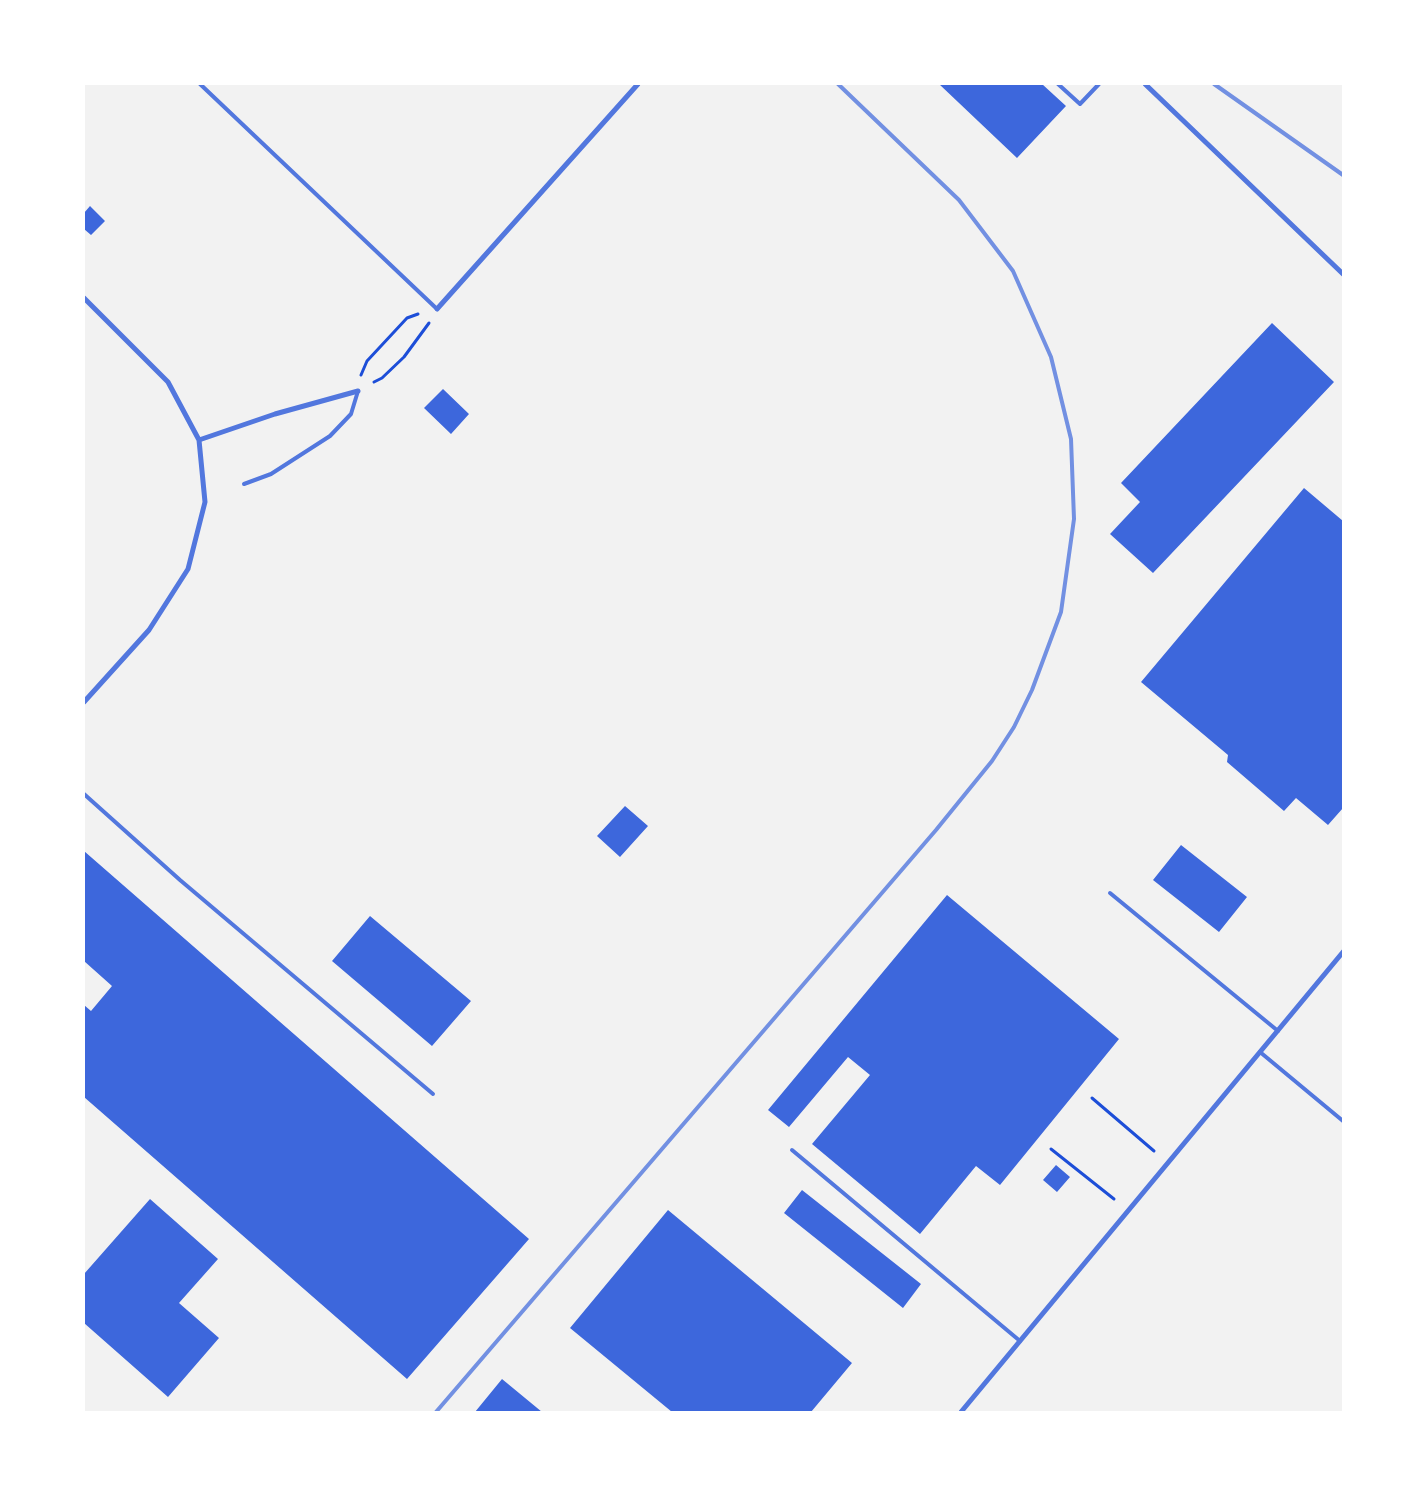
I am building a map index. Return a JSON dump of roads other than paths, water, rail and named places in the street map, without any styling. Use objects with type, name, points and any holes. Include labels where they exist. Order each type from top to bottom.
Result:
[{"type":"street","points":[[437,309],[638,84]]},
{"type":"street","points":[[1145,84],[1343,274]]},
{"type":"street","points":[[84,298],[168,382],[199,440],[205,502],[188,569],[149,630],[84,702]]},
{"type":"street","points":[[199,440],[275,414],[358,391]]},
{"type":"street","points":[[961,1412],[1343,952]]},
{"type":"lane","points":[[200,84],[437,309]]},
{"type":"lane","points":[[1058,84],[1080,104],[1099,84]]},
{"type":"lane","points":[[244,484],[271,474],[330,436],[351,414],[358,391]]},
{"type":"lane","points":[[84,794],[188,886],[433,1094]]},
{"type":"lane","points":[[1110,893],[1278,1031]]},
{"type":"lane","points":[[1260,1052],[1343,1121]]},
{"type":"lane","points":[[792,1150],[1020,1341]]},
{"type":"railway","points":[[436,1412],[936,830],[992,761],[1014,727],[1032,690],[1061,612],[1074,519],[1071,439],[1051,357],[1013,271],[959,200],[838,84]]},
{"type":"railway","points":[[1214,84],[1343,175]]}]
